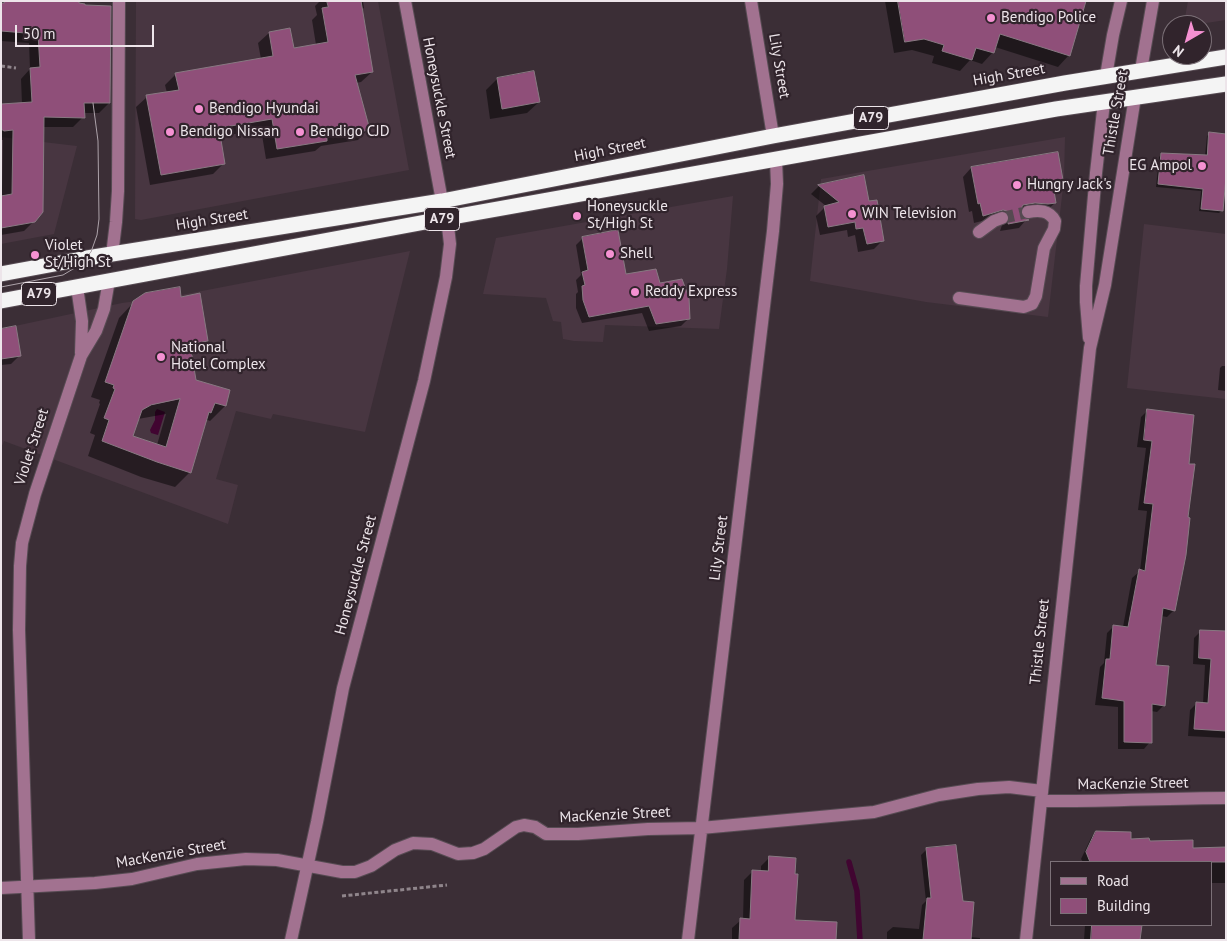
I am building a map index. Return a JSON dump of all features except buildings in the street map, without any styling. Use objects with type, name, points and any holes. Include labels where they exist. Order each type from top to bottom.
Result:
[{"type":"highway","name":"High Street","points":[[1,274],[442,200],[774,136],[1106,76],[1226,57]]},
{"type":"highway","name":"Thistle Street","points":[[1135,97],[1141,70]]},
{"type":"highway","name":"Thistle Street","points":[[1104,102],[1106,76]]},
{"type":"highway","name":"A79","points":[[1,301],[447,218],[1104,102],[1226,84]]},
{"type":"highway","points":[[774,136],[776,160]]},
{"type":"highway","points":[[442,200],[447,218]]},
{"type":"highway","name":"Violet Street","points":[[109,280],[112,255]]},
{"type":"highway","name":"Violet Street","points":[[72,261],[77,286]]},
{"type":"street","name":"Violet Street","points":[[112,255],[118,191],[119,1]]},
{"type":"street","name":"Honeysuckle Street","points":[[405,1],[442,200]]},
{"type":"street","name":"Lily Street","points":[[751,1],[774,136]]},
{"type":"street","name":"Thistle Street","points":[[1106,76],[1112,35],[1121,1]]},
{"type":"street","name":"Thistle Street","points":[[1141,70],[1153,1]]},
{"type":"street","name":"Thistle Street","points":[[1026,940],[1090,348],[1105,284],[1135,97]]},
{"type":"street","name":"Thistle Street","points":[[1090,348],[1086,286],[1104,102]]},
{"type":"street","name":"Lily Street","points":[[688,940],[773,231],[777,184],[776,160]]},
{"type":"street","points":[[959,298],[1024,307],[1032,304],[1037,292],[1044,248],[1054,229],[1055,221],[1051,215],[1043,211],[1028,212]]},
{"type":"street","name":"Honeysuckle Street","points":[[291,940],[343,688],[424,381],[448,259],[450,242],[447,218]]},
{"type":"street","points":[[979,232],[994,221],[1002,218]]},
{"type":"street","name":"Violet Street","points":[[29,940],[19,630],[22,543],[35,494],[81,356],[99,324],[109,280]]},
{"type":"street","name":"Violet Street","points":[[77,286],[82,321],[81,356]]},
{"type":"street","name":"MacKenzie Street","points":[[1,888],[118,880],[227,860],[263,859],[342,872],[355,872],[366,869],[395,850],[412,843],[432,844],[463,855],[479,851],[521,825],[535,827],[546,834],[701,828],[874,812],[939,795],[978,789],[1009,788],[1041,796],[1098,801],[1226,798]]},
{"type":"path","points":[[1,66],[16,68]]},
{"type":"path","points":[[342,896],[448,885]]},
{"type":"shaded area","points":[[136,1],[378,1],[409,170],[141,220],[135,219]]},
{"type":"shaded area","points":[[1188,1],[1226,1],[1226,20],[1212,22],[1212,15],[1185,15]]},
{"type":"shaded area","points":[[1,137],[77,146],[54,234],[1,244]]},
{"type":"shaded area","points":[[1065,137],[1064,179],[1048,317],[926,302],[810,281],[821,179]]},
{"type":"shaded area","name":"Shell","points":[[733,196],[727,269],[719,329],[605,325],[603,342],[574,341],[563,339],[561,322],[553,321],[546,298],[483,294],[496,238]]},
{"type":"shaded area","points":[[1144,224],[1226,234],[1226,399],[1127,388]]},
{"type":"shaded area","points":[[410,251],[365,432],[273,414],[271,419],[236,411],[216,479],[238,485],[228,524],[4,441],[1,448],[1,329],[122,303],[181,295]]},
{"type":"shaded area","points":[[157,409],[165,412],[158,435],[151,433],[150,430],[155,420]]},
{"type":"waterway","points":[[849,862],[857,891],[860,940]]},
{"type":"tunnel","points":[[1002,218],[1028,212]]},
{"type":"tram line","points":[[1,287],[63,275],[78,266],[91,252],[97,235],[99,219],[98,141],[93,103]]},
{"type":"place","name":"Bendigo Police","points":[[991,18]]},
{"type":"place","name":"Bendigo Hyundai","points":[[199,109]]},
{"type":"place","name":"Bendigo Nissan","points":[[170,132]]},
{"type":"place","name":"Bendigo CJD","points":[[300,132]]},
{"type":"place","name":"EG Ampol","points":[[1202,166]]},
{"type":"place","name":"Hungry Jack's","points":[[1017,185]]},
{"type":"place","name":"WIN Television","points":[[852,214]]},
{"type":"place","name":"Honeysuckle St/High St","points":[[577,216]]},
{"type":"place","name":"Shell","points":[[610,254]]},
{"type":"place","name":"Violet St/High St","points":[[35,255]]},
{"type":"place","name":"Reddy Express","points":[[635,292]]},
{"type":"place","name":"National Hotel Complex","points":[[161,357]]}]
